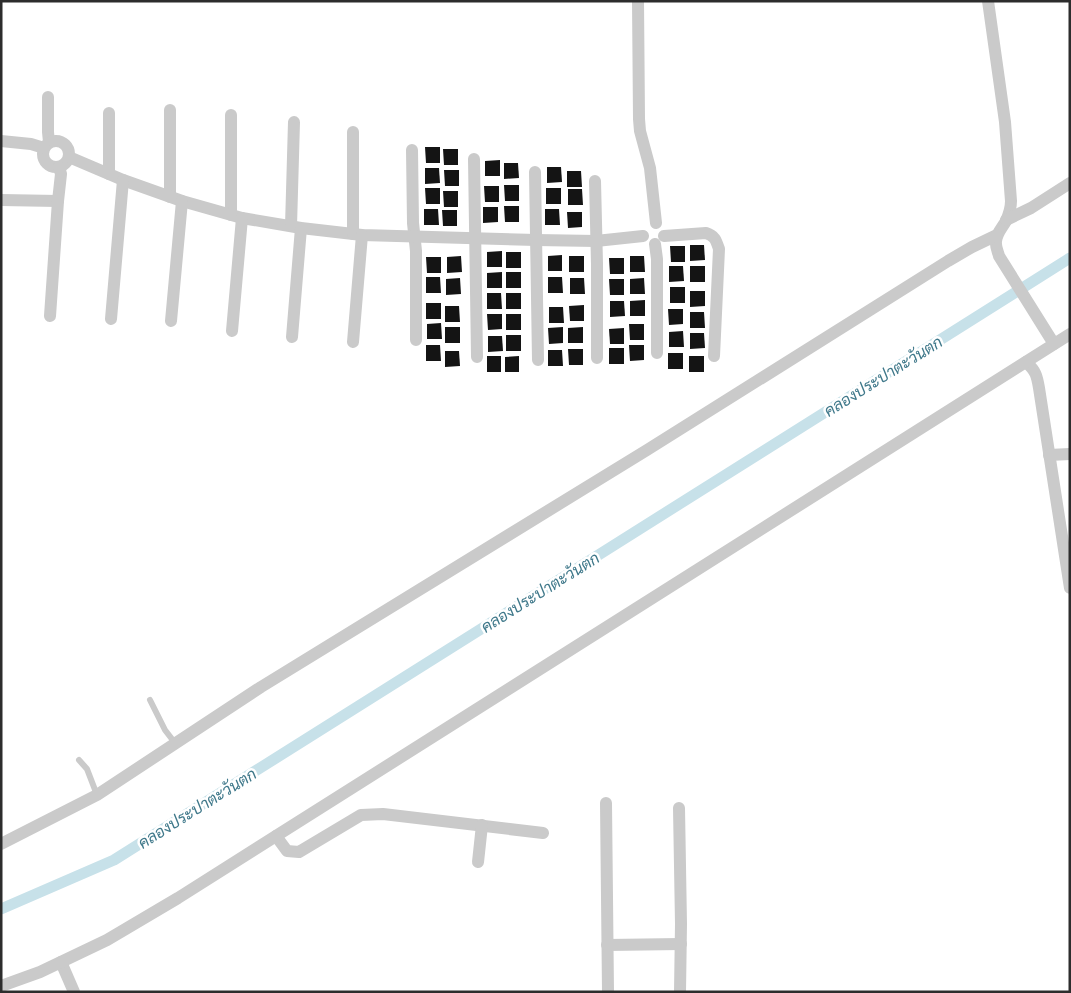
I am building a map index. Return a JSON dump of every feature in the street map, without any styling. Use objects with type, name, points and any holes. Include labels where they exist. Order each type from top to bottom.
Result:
[{"type":"street","points":[[638,1],[640,131],[650,168],[656,223],[664,232],[660,240],[657,259],[658,353]]},
{"type":"street","points":[[988,1],[1005,122],[1011,206],[1006,220],[997,235],[996,243],[999,256],[1054,344]]},
{"type":"street","points":[[1,141],[46,145],[54,140],[59,140],[64,143],[69,152],[66,162],[52,167],[47,165],[42,155],[46,145],[48,132],[48,97]]},
{"type":"street","points":[[170,110],[176,199],[171,321]]},
{"type":"street","points":[[109,113],[109,174]]},
{"type":"street","points":[[231,115],[237,217],[232,331]]},
{"type":"street","points":[[292,337],[296,227],[294,122]]},
{"type":"street","points":[[353,132],[357,234],[353,342]]},
{"type":"street","points":[[412,150],[413,224],[416,251],[416,340]]},
{"type":"street","points":[[69,157],[123,180],[176,199],[237,217],[296,227],[357,234],[415,237],[596,241],[643,236]]},
{"type":"street","points":[[474,159],[477,357]]},
{"type":"street","points":[[50,316],[61,174],[59,166]]},
{"type":"street","points":[[535,172],[538,360]]},
{"type":"street","points":[[111,319],[123,180]]},
{"type":"street","points":[[595,181],[597,358]]},
{"type":"street","points":[[1006,220],[1031,208],[1070,183]]},
{"type":"street","points":[[1,200],[58,201]]},
{"type":"street","points":[[656,223],[644,227],[644,240],[651,244],[660,240],[706,233],[713,236],[716,240],[719,249],[714,356]]},
{"type":"street","points":[[1,844],[97,795],[269,682],[638,455],[948,261],[997,235]]},
{"type":"street","points":[[1,986],[40,972],[107,940],[178,898],[1070,334]]},
{"type":"street","points":[[1026,362],[1034,369],[1036,374],[1070,588]]},
{"type":"street","points":[[1049,455],[1070,454]]},
{"type":"street","points":[[606,803],[606,945],[608,992]]},
{"type":"street","points":[[679,808],[680,992]]},
{"type":"street","points":[[276,836],[288,850],[299,852],[361,815],[369,814],[383,814],[543,833]]},
{"type":"street","points":[[478,862],[482,825]]},
{"type":"street","points":[[606,945],[681,944]]},
{"type":"street","points":[[61,962],[74,992]]},
{"type":"lane","points":[[150,700],[165,730],[176,743]]},
{"type":"lane","points":[[79,760],[87,769],[97,795]]},
{"type":"building","points":[[425,147],[440,147],[440,163],[426,163]]},
{"type":"building","points":[[443,149],[458,149],[458,165],[444,165]]},
{"type":"building","points":[[500,160],[500,176],[485,176],[485,161]]},
{"type":"building","points":[[504,163],[518,163],[519,178],[504,179]]},
{"type":"building","points":[[547,167],[561,167],[562,182],[547,183]]},
{"type":"building","points":[[425,168],[439,168],[440,183],[425,184]]},
{"type":"building","points":[[444,170],[459,170],[459,186],[445,186]]},
{"type":"building","points":[[567,171],[581,171],[582,187],[567,187]]},
{"type":"building","points":[[504,185],[519,185],[519,201],[505,201]]},
{"type":"building","points":[[484,186],[499,186],[499,202],[485,202]]},
{"type":"building","points":[[425,188],[440,188],[440,204],[426,204]]},
{"type":"building","points":[[546,188],[561,188],[561,204],[546,204]]},
{"type":"building","points":[[568,189],[582,189],[583,205],[568,205]]},
{"type":"building","points":[[443,191],[458,191],[458,207],[444,207]]},
{"type":"building","points":[[504,206],[519,206],[519,222],[505,222]]},
{"type":"building","points":[[483,207],[498,207],[498,222],[483,223]]},
{"type":"building","points":[[424,209],[438,209],[439,225],[424,225]]},
{"type":"building","points":[[545,209],[559,209],[560,225],[545,225]]},
{"type":"building","points":[[442,210],[457,210],[457,226],[443,226]]},
{"type":"building","points":[[567,212],[582,212],[582,227],[568,228]]},
{"type":"building","points":[[690,245],[704,245],[705,260],[690,261]]},
{"type":"building","points":[[670,246],[685,246],[685,262],[671,262]]},
{"type":"building","points":[[502,251],[502,267],[487,267],[487,252]]},
{"type":"building","points":[[506,252],[521,252],[521,268],[506,268]]},
{"type":"building","points":[[562,255],[562,271],[548,271],[548,256]]},
{"type":"building","points":[[461,256],[462,272],[447,273],[447,257]]},
{"type":"building","points":[[569,256],[584,256],[584,272],[569,272]]},
{"type":"building","points":[[630,256],[644,256],[645,272],[630,272]]},
{"type":"building","points":[[426,257],[441,257],[441,273],[427,273]]},
{"type":"building","points":[[609,258],[624,258],[624,274],[610,274]]},
{"type":"building","points":[[669,266],[683,266],[684,281],[669,282]]},
{"type":"building","points":[[690,266],[705,266],[705,282],[690,282]]},
{"type":"building","points":[[502,272],[502,288],[487,288],[487,273]]},
{"type":"building","points":[[506,272],[521,272],[521,288],[506,288]]},
{"type":"building","points":[[426,277],[440,277],[441,293],[426,293]]},
{"type":"building","points":[[548,277],[562,277],[563,293],[548,293]]},
{"type":"building","points":[[460,278],[461,294],[446,295],[446,279]]},
{"type":"building","points":[[570,278],[584,278],[585,294],[570,294]]},
{"type":"building","points":[[644,278],[645,294],[630,294],[630,279]]},
{"type":"building","points":[[609,279],[624,279],[624,295],[610,295]]},
{"type":"building","points":[[670,287],[685,287],[685,303],[670,303]]},
{"type":"building","points":[[690,291],[705,291],[705,306],[690,307]]},
{"type":"building","points":[[487,293],[501,293],[502,309],[487,309]]},
{"type":"building","points":[[506,293],[521,293],[521,309],[506,309]]},
{"type":"building","points":[[645,300],[645,316],[630,316],[630,301]]},
{"type":"building","points":[[610,301],[624,301],[625,316],[610,317]]},
{"type":"building","points":[[426,303],[441,303],[441,319],[426,319]]},
{"type":"building","points":[[584,305],[584,321],[570,321],[569,306]]},
{"type":"building","points":[[445,306],[459,306],[460,322],[445,322]]},
{"type":"building","points":[[549,307],[563,307],[564,323],[549,323]]},
{"type":"building","points":[[668,309],[683,309],[683,324],[669,325]]},
{"type":"building","points":[[690,312],[704,312],[705,328],[690,328]]},
{"type":"building","points":[[487,314],[502,314],[502,329],[488,330]]},
{"type":"building","points":[[506,314],[521,314],[521,330],[506,330]]},
{"type":"building","points":[[441,323],[442,339],[427,339],[427,324]]},
{"type":"building","points":[[629,324],[644,324],[644,340],[630,340]]},
{"type":"building","points":[[445,327],[460,327],[460,343],[445,343]]},
{"type":"building","points":[[563,327],[563,343],[549,344],[548,328]]},
{"type":"building","points":[[583,327],[583,343],[568,343],[568,328]]},
{"type":"building","points":[[624,328],[624,344],[610,344],[609,329]]},
{"type":"building","points":[[683,331],[684,347],[669,347],[669,332]]},
{"type":"building","points":[[690,333],[704,333],[705,348],[690,349]]},
{"type":"building","points":[[506,335],[521,335],[521,351],[506,351]]},
{"type":"building","points":[[488,336],[502,336],[503,351],[488,352]]},
{"type":"building","points":[[426,345],[440,345],[441,361],[426,361]]},
{"type":"building","points":[[629,345],[644,345],[644,360],[630,361]]},
{"type":"building","points":[[609,348],[624,348],[624,364],[609,364]]},
{"type":"building","points":[[568,349],[583,349],[583,365],[569,365]]},
{"type":"building","points":[[548,350],[562,350],[563,366],[548,366]]},
{"type":"building","points":[[445,351],[459,351],[460,366],[445,367]]},
{"type":"building","points":[[668,353],[683,353],[683,369],[668,369]]},
{"type":"building","points":[[487,356],[501,356],[501,372],[487,372]]},
{"type":"building","points":[[519,356],[519,372],[505,372],[505,357]]},
{"type":"building","points":[[689,356],[704,356],[704,372],[689,372]]},
{"type":"waterway","name":"คลองประปาตะวันตก","points":[[1,909],[114,860],[1070,258]]}]
